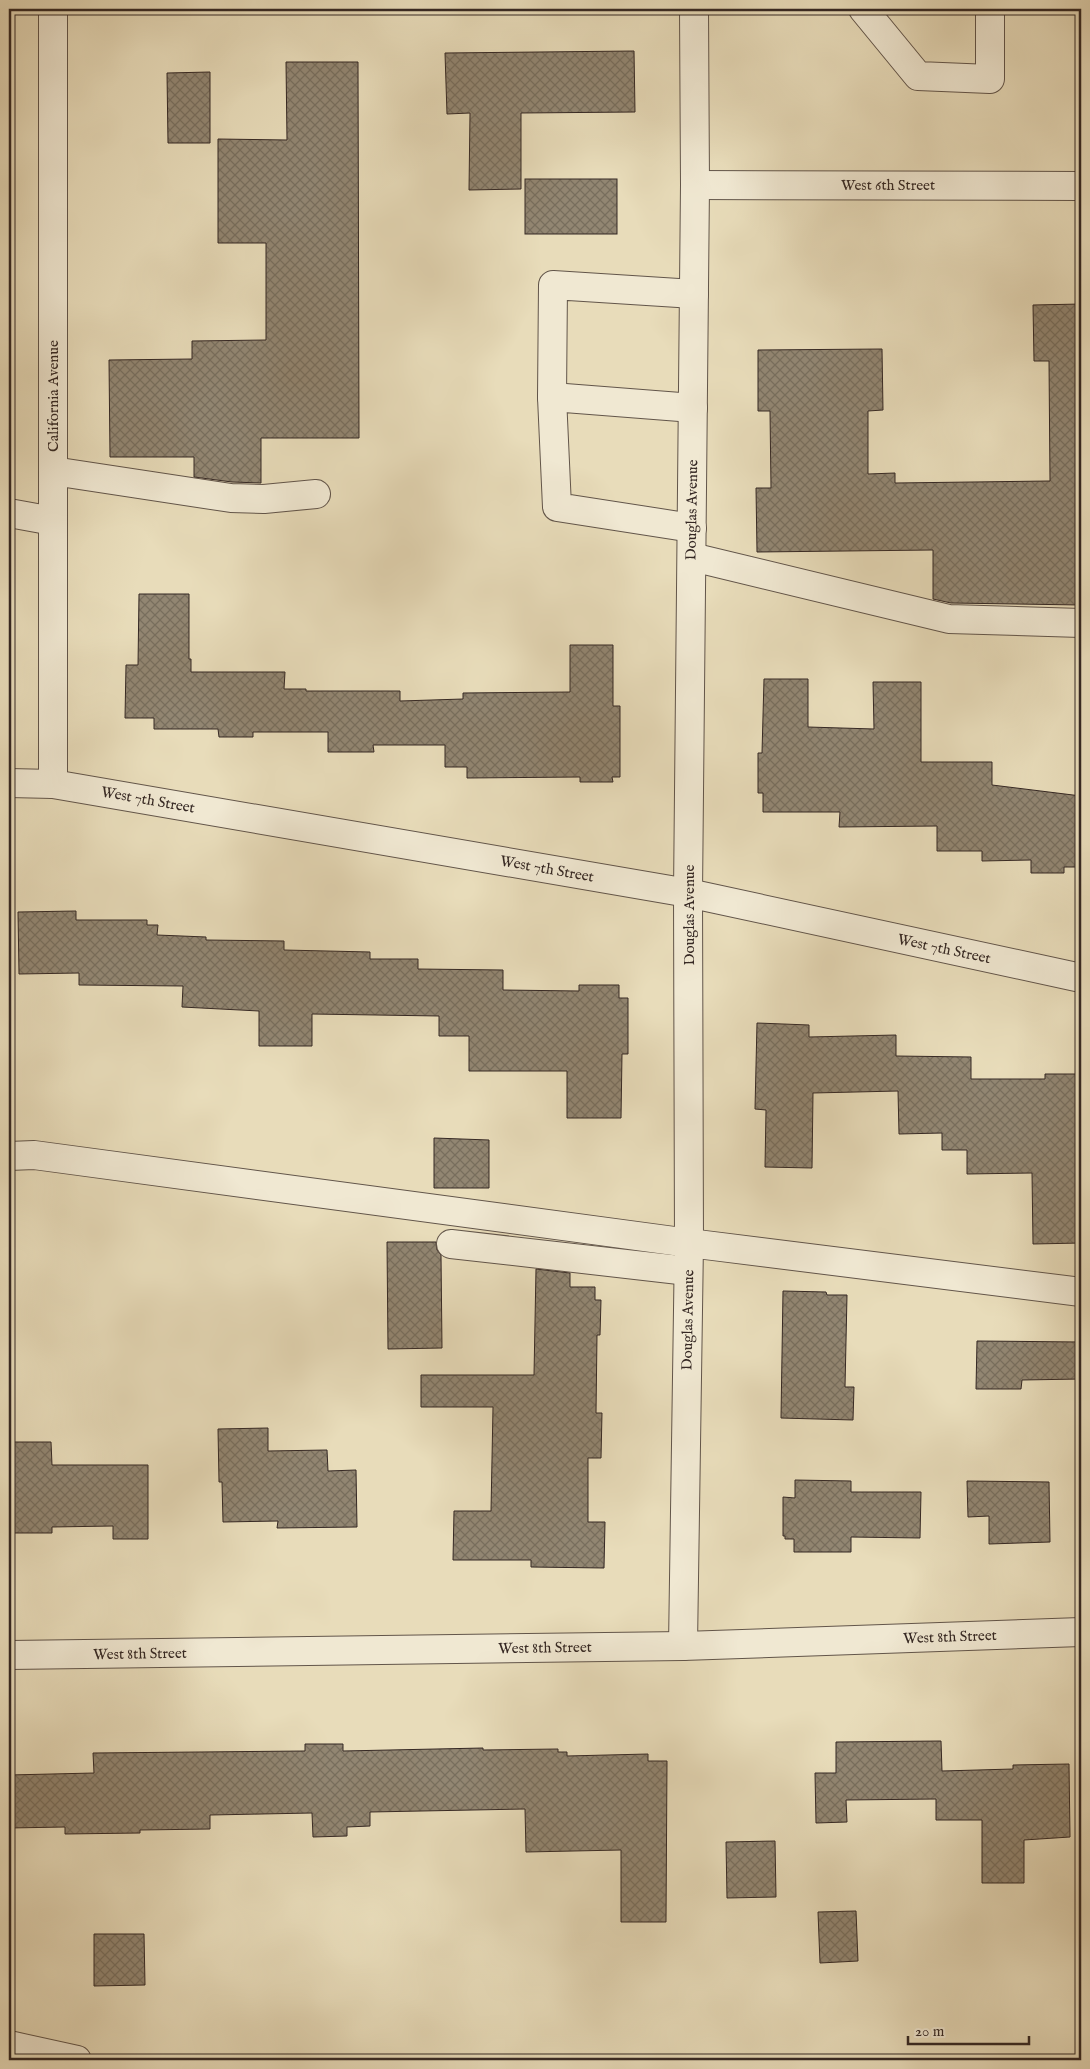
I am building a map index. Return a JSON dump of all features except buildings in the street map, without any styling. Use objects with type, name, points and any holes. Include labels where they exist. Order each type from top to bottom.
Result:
[{"type":"street","name":"California Avenue","points":[[53,9],[53,784]]},
{"type":"street","name":"Douglas Avenue","points":[[683,1646],[689,1243],[688,893],[695,185],[694,9]]},
{"type":"street","points":[[863,9],[918,76],[990,79],[990,9]]},
{"type":"street","name":"West 6th Street","points":[[695,185],[1081,186]]},
{"type":"street","points":[[692,528],[557,507],[552,397],[553,286],[694,294]]},
{"type":"street","points":[[552,397],[693,408]]},
{"type":"street","points":[[53,470],[231,498],[264,499],[316,494]]},
{"type":"street","points":[[9,513],[53,522]]},
{"type":"street","points":[[692,557],[948,618],[1081,623]]},
{"type":"street","name":"West 7th Street","points":[[9,783],[53,784],[688,893],[1081,978]]},
{"type":"street","points":[[9,1156],[34,1155],[689,1243],[1081,1292]]},
{"type":"street","points":[[451,1244],[688,1271]]},
{"type":"street","name":"West 8th Street","points":[[9,1656],[683,1646],[1081,1632]]},
{"type":"street","points":[[9,2046],[76,2060]]}]
